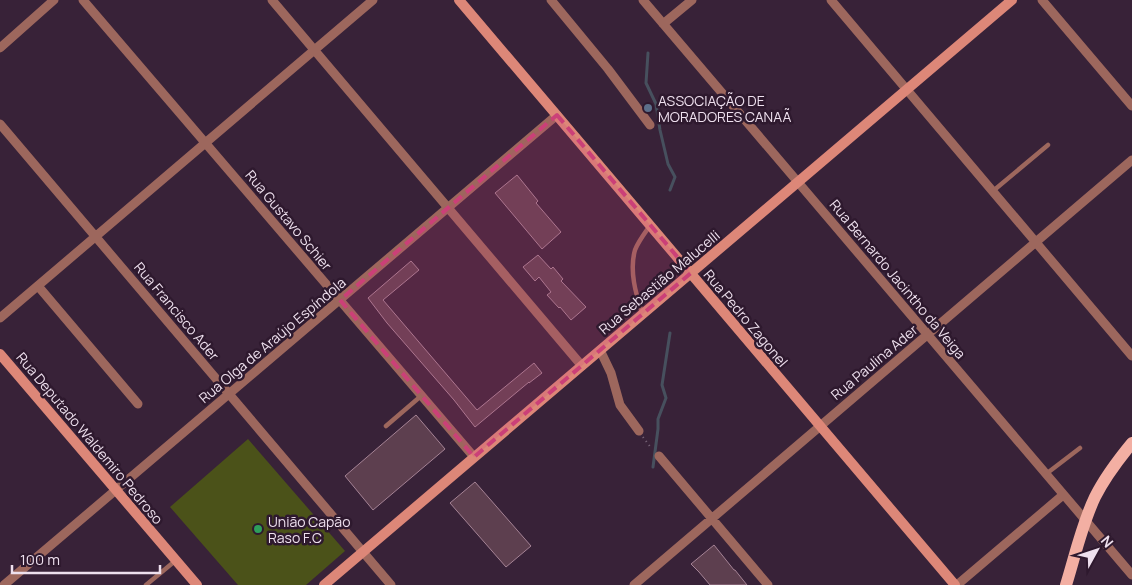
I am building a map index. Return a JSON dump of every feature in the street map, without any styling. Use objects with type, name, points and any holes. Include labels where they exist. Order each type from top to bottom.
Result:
[{"type":"main road","points":[[1066,585],[1094,499],[1105,478],[1132,443]]},
{"type":"street","points":[[0,48],[54,0]]},
{"type":"street","name":"Rua Gustavo Schier","points":[[84,0],[474,457]]},
{"type":"street","points":[[272,0],[582,366]]},
{"type":"street","points":[[0,318],[373,0]]},
{"type":"street","name":"Rua Pedro Zagonel","points":[[460,0],[956,585]]},
{"type":"street","points":[[551,0],[608,68],[650,125]]},
{"type":"street","name":"Rua Bernardo Jacintho da Veiga","points":[[643,0],[1132,575]]},
{"type":"street","points":[[663,24],[692,0]]},
{"type":"street","points":[[831,0],[1132,356]]},
{"type":"street","name":"Rua Sebastião Malucelli","points":[[329,583],[474,457],[1012,0]]},
{"type":"street","points":[[1042,0],[1132,106]]},
{"type":"street","name":"Rua Olga de Araújo Espíndola","points":[[8,584],[557,116]]},
{"type":"street","name":"Rua Francisco Ader","points":[[0,124],[391,585]]},
{"type":"street","name":"Rua Paulina Ader","points":[[634,585],[1132,160]]},
{"type":"street","points":[[38,286],[138,404]]},
{"type":"street","points":[[600,350],[611,373],[620,405],[639,431]]},
{"type":"street","name":"Rua Deputado Waldemiro Pedroso","points":[[0,354],[197,585]]},
{"type":"street","points":[[656,453],[768,585]]},
{"type":"street","points":[[956,585],[1064,495]]},
{"type":"lane","points":[[993,191],[1048,145]]},
{"type":"lane","points":[[642,314],[632,271],[635,250],[650,225]]},
{"type":"lane","points":[[386,426],[422,396]]},
{"type":"lane","points":[[1046,474],[1080,448]]},
{"type":"lane","points":[[146,585],[176,560]]},
{"type":"path","points":[[639,431],[656,453]]},
{"type":"highlighted area","points":[[557,115],[691,273],[474,457],[340,300]]},
{"type":"green space","name":"União Capão Raso F.C","points":[[248,439],[345,551],[306,585],[238,585],[170,507]]},
{"type":"building","points":[[517,175],[538,201],[536,203],[561,232],[542,249],[495,193]]},
{"type":"building","points":[[538,255],[551,269],[553,267],[563,279],[561,281],[586,307],[571,320],[547,295],[551,292],[539,277],[535,281],[523,267]]},
{"type":"building","points":[[411,261],[419,270],[383,300],[477,410],[534,363],[542,373],[475,427],[368,298]]},
{"type":"building","points":[[416,415],[445,449],[373,510],[345,476]]},
{"type":"building","points":[[475,482],[531,546],[506,567],[450,503]]},
{"type":"building","points":[[714,545],[747,585],[710,585],[691,564]]},
{"type":"waterway","points":[[648,53],[646,83],[656,104],[668,164],[675,177],[670,190]]},
{"type":"waterway","points":[[653,467],[658,419],[666,398],[662,385],[670,333]]},
{"type":"place","name":"ASSOCIAÇÃO DE MORADORES CANAÃ","points":[[648,108]]},
{"type":"place","name":"União Capão Raso F.C","points":[[258,529]]}]
